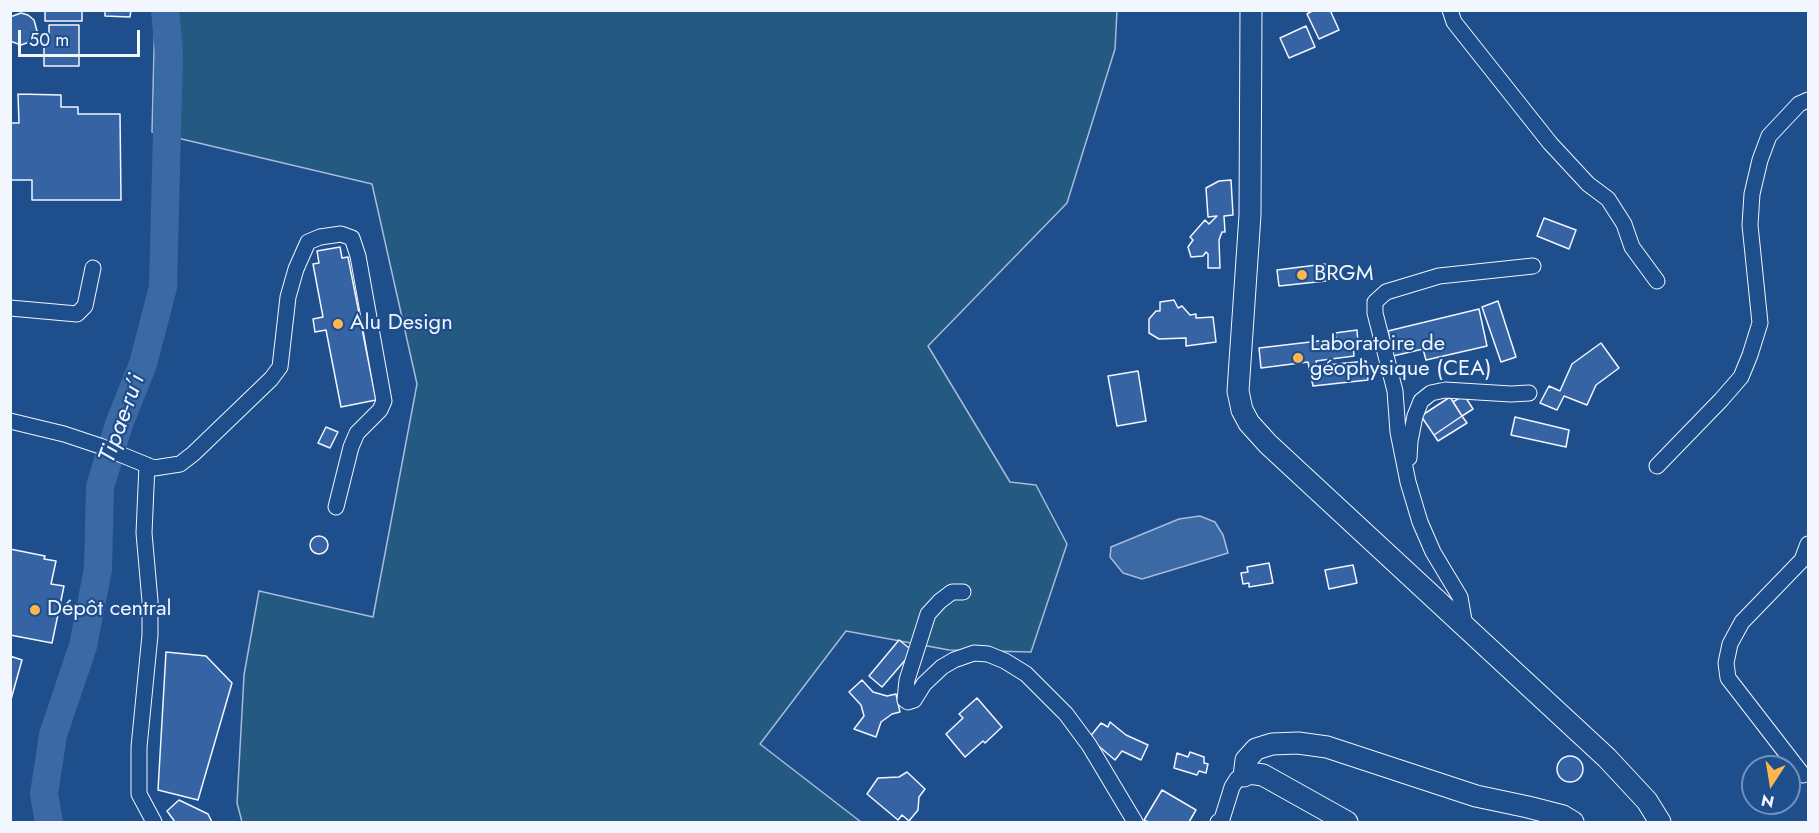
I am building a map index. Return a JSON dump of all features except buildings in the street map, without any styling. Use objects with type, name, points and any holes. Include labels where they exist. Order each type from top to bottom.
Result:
[{"type":"street","points":[[1251,10],[1250,215],[1238,391],[1242,410],[1249,423],[1268,444],[1610,761],[1647,801],[1660,822]]},
{"type":"street","points":[[1450,10],[1454,22],[1550,142],[1588,184],[1608,199],[1624,224],[1632,248],[1657,281]]},
{"type":"street","points":[[1657,466],[1741,377],[1760,322],[1750,225],[1752,194],[1760,160],[1769,136],[1799,104],[1809,100]]},
{"type":"street","points":[[10,421],[64,434],[154,468],[180,464],[271,379],[280,367],[288,297],[296,269],[308,242],[320,237],[341,234],[352,238],[358,256],[384,401],[380,410],[357,433],[351,447],[336,507]]},
{"type":"street","points":[[1465,626],[1460,597],[1433,552],[1420,522],[1408,482],[1398,432],[1395,392],[1375,313],[1375,302],[1386,292],[1439,276],[1533,266]]},
{"type":"street","points":[[10,308],[77,314],[85,306],[93,268]]},
{"type":"street","points":[[1408,482],[1410,441],[1415,416],[1421,401],[1431,393],[1445,390],[1529,393]]},
{"type":"street","points":[[140,462],[150,601],[150,635],[139,747],[139,794],[153,822]]},
{"type":"street","points":[[1803,775],[1728,678],[1726,663],[1730,644],[1742,622],[1802,560],[1809,544]]},
{"type":"street","points":[[963,592],[952,592],[928,614],[907,680],[905,700],[908,702],[914,700],[924,684],[942,667],[954,660],[974,653],[988,654],[1005,661],[1026,674],[1066,714],[1089,745],[1135,822]]},
{"type":"street","points":[[1244,776],[1246,760],[1256,749],[1272,744],[1298,743],[1327,747],[1476,796],[1528,807],[1568,820]]},
{"type":"street","points":[[1221,821],[1232,787],[1237,779],[1249,773],[1263,775],[1347,822]]},
{"type":"shaded area","points":[[155,11],[1117,11],[1115,49],[1067,203],[928,346],[1010,482],[1036,485],[1067,544],[1031,652],[949,650],[846,631],[760,744],[861,822],[242,822],[237,803],[244,675],[259,591],[373,617],[417,384],[372,184],[152,132]]},
{"type":"shaded area","points":[[1200,516],[1215,522],[1223,535],[1228,553],[1142,579],[1123,573],[1110,557],[1111,547],[1179,519]]},
{"type":"waterway","name":"Tipae-ru’i","points":[[49,822],[44,794],[53,735],[83,646],[98,569],[100,487],[119,424],[143,364],[163,287],[169,53],[165,10]]},
{"type":"place","name":"BRGM","points":[[1302,275]]},
{"type":"place","name":"Alu Design","points":[[338,324]]},
{"type":"place","name":"Laboratoire de géophysique (CEA)","points":[[1298,358]]},
{"type":"place","name":"Dépôt central","points":[[35,610]]}]
